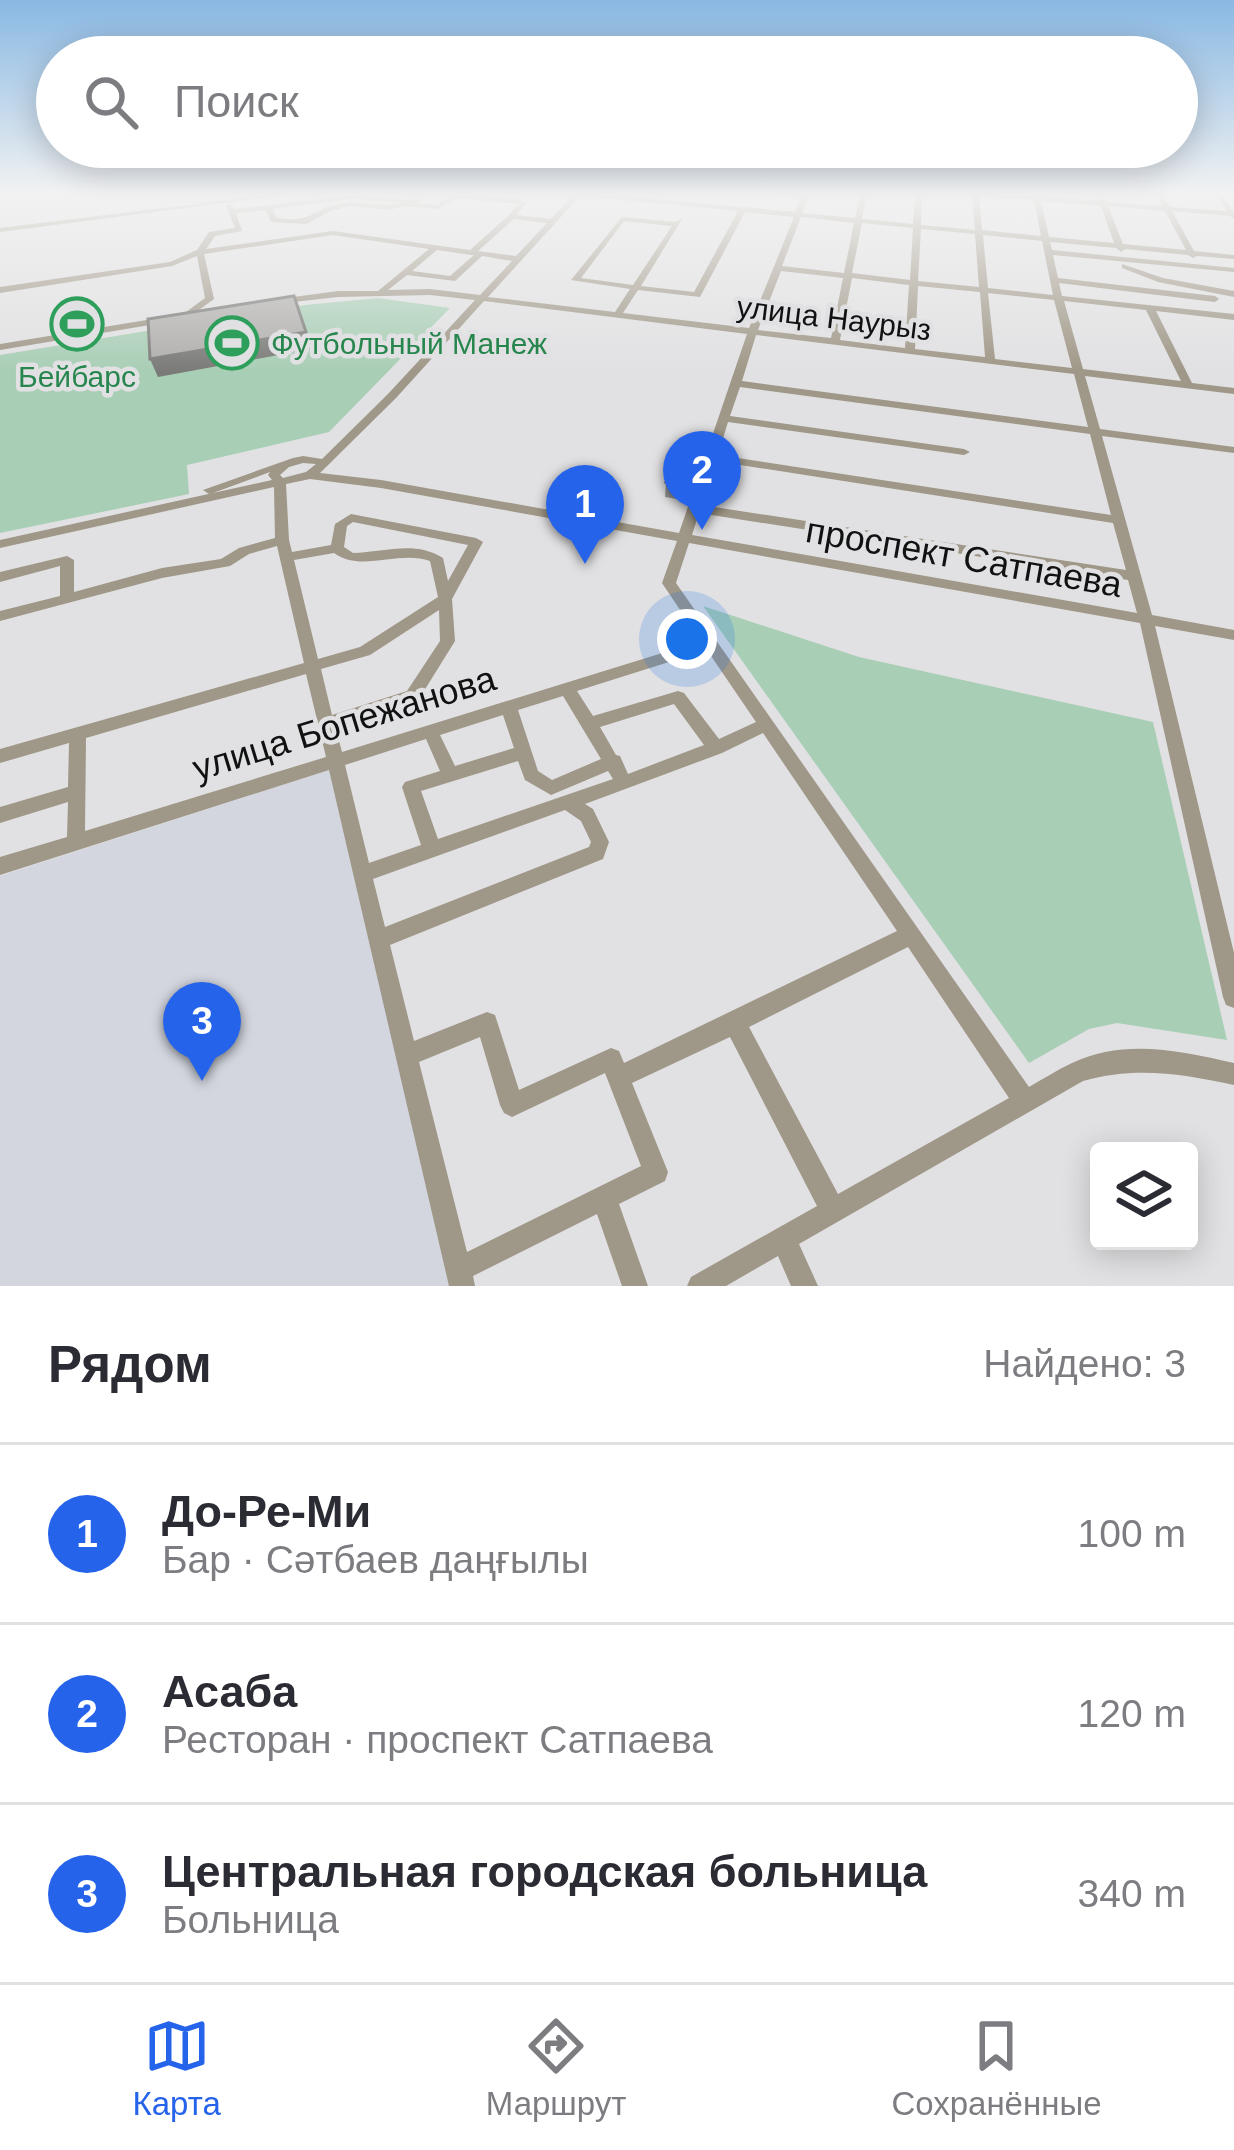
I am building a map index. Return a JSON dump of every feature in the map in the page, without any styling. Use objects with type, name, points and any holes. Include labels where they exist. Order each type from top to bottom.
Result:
[{"type":"street","points":[[0,290],[172,264],[200,252],[210,299],[185,317]]},
{"type":"street","points":[[381,292],[430,252]]},
{"type":"street","points":[[464,252],[518,259]]},
{"type":"street","points":[[0,544],[176,504],[282,472],[319,468],[524,252]]},
{"type":"street","points":[[596,252],[574,280],[697,294],[719,252]]},
{"type":"street","points":[[619,314],[659,252]]},
{"type":"street","points":[[784,252],[669,583],[1026,1102]]},
{"type":"street","points":[[835,342],[851,252]]},
{"type":"street","points":[[910,351],[916,252]]},
{"type":"street","points":[[981,252],[990,361]]},
{"type":"street","points":[[1048,252],[1146,619],[1234,997]]},
{"type":"street","points":[[1090,252],[1196,265],[1234,257]]},
{"type":"street","points":[[1120,252],[1118,279],[1124,289]]},
{"type":"street","points":[[1188,286],[1196,265],[1190,252]]},
{"type":"street","points":[[405,272],[452,279],[475,254]]},
{"type":"street","points":[[1122,257],[1234,271]]},
{"type":"street","points":[[1122,257],[1188,286],[1234,294]]},
{"type":"street","points":[[778,268],[1234,317]]},
{"type":"street","points":[[1054,280],[1215,299]]},
{"type":"street","name":"улица Наурыз","points":[[267,304],[381,292],[479,299],[1234,391]]},
{"type":"street","points":[[1171,296],[1176,310]]},
{"type":"street","points":[[1149,307],[1188,386]]},
{"type":"street","points":[[0,347],[206,314]]},
{"type":"street","points":[[736,383],[1234,450]]},
{"type":"street","points":[[724,418],[964,452]]},
{"type":"street","points":[[282,472],[346,440]]},
{"type":"street","points":[[711,457],[1120,520]]},
{"type":"street","points":[[304,458],[319,468]]},
{"type":"street","name":"проспект Сатпаева","points":[[319,468],[343,478],[1234,635]]},
{"type":"street","points":[[282,472],[285,549],[460,1278],[656,1172],[611,1060],[512,1105],[487,1023],[408,1055]]},
{"type":"street","points":[[694,508],[1135,576]]},
{"type":"street","points":[[0,756],[365,651],[445,599],[476,542],[351,518],[340,524],[338,548]]},
{"type":"street","points":[[19,572],[20,540]]},
{"type":"street","points":[[0,616],[163,573],[225,562],[244,550],[338,548],[350,558],[406,550],[430,554],[436,558],[445,599],[448,641],[412,695],[329,722]]},
{"type":"street","points":[[0,577],[67,560],[67,599]]},
{"type":"street","name":"улица Бопежанова","points":[[0,866],[709,644]]},
{"type":"street","points":[[567,688],[624,783]]},
{"type":"street","points":[[589,724],[678,697],[716,748]]},
{"type":"street","points":[[508,706],[531,775],[551,788],[614,761]]},
{"type":"street","points":[[365,873],[624,783],[766,725]]},
{"type":"street","points":[[430,730],[449,772]]},
{"type":"street","points":[[76,842],[79,734]]},
{"type":"street","points":[[432,849],[409,791],[415,784],[523,752]]},
{"type":"street","points":[[0,815],[77,792]]},
{"type":"street","points":[[380,939],[596,853],[602,848],[586,815],[567,802]]},
{"type":"street","points":[[618,1078],[911,935]]},
{"type":"street","points":[[735,1023],[833,1211]]},
{"type":"street","points":[[700,1286],[1079,1071],[1120,1058],[1153,1057],[1234,1074]]},
{"type":"street","points":[[604,1198],[635,1286]]},
{"type":"street","points":[[783,1239],[805,1286]]},
{"type":"shaded area","points":[[335,768],[450,1286],[0,1286],[0,876]]},
{"type":"green space","points":[[378,298],[450,308],[329,432],[187,465],[189,494],[0,533],[0,355],[305,305]]},
{"type":"green space","points":[[703,606],[859,657],[1153,722],[1227,1040],[1117,1023],[1089,1029],[1029,1063]]},
{"type":"building","points":[[294,296],[306,332],[150,359],[148,319]]},
{"type":"building","points":[[671,469],[683,470],[678,484],[666,482]]},
{"type":"place","name":"Бейбарс","points":[[77,324]]},
{"type":"place","name":"Футбольный Манеж","points":[[232,343]]},
{"type":"place","name":"Асаба","points":[[702,530]]},
{"type":"place","name":"До-Ре-Ми","points":[[585,564]]},
{"type":"place","name":"Центральная городская больница","points":[[202,1081]]}]
